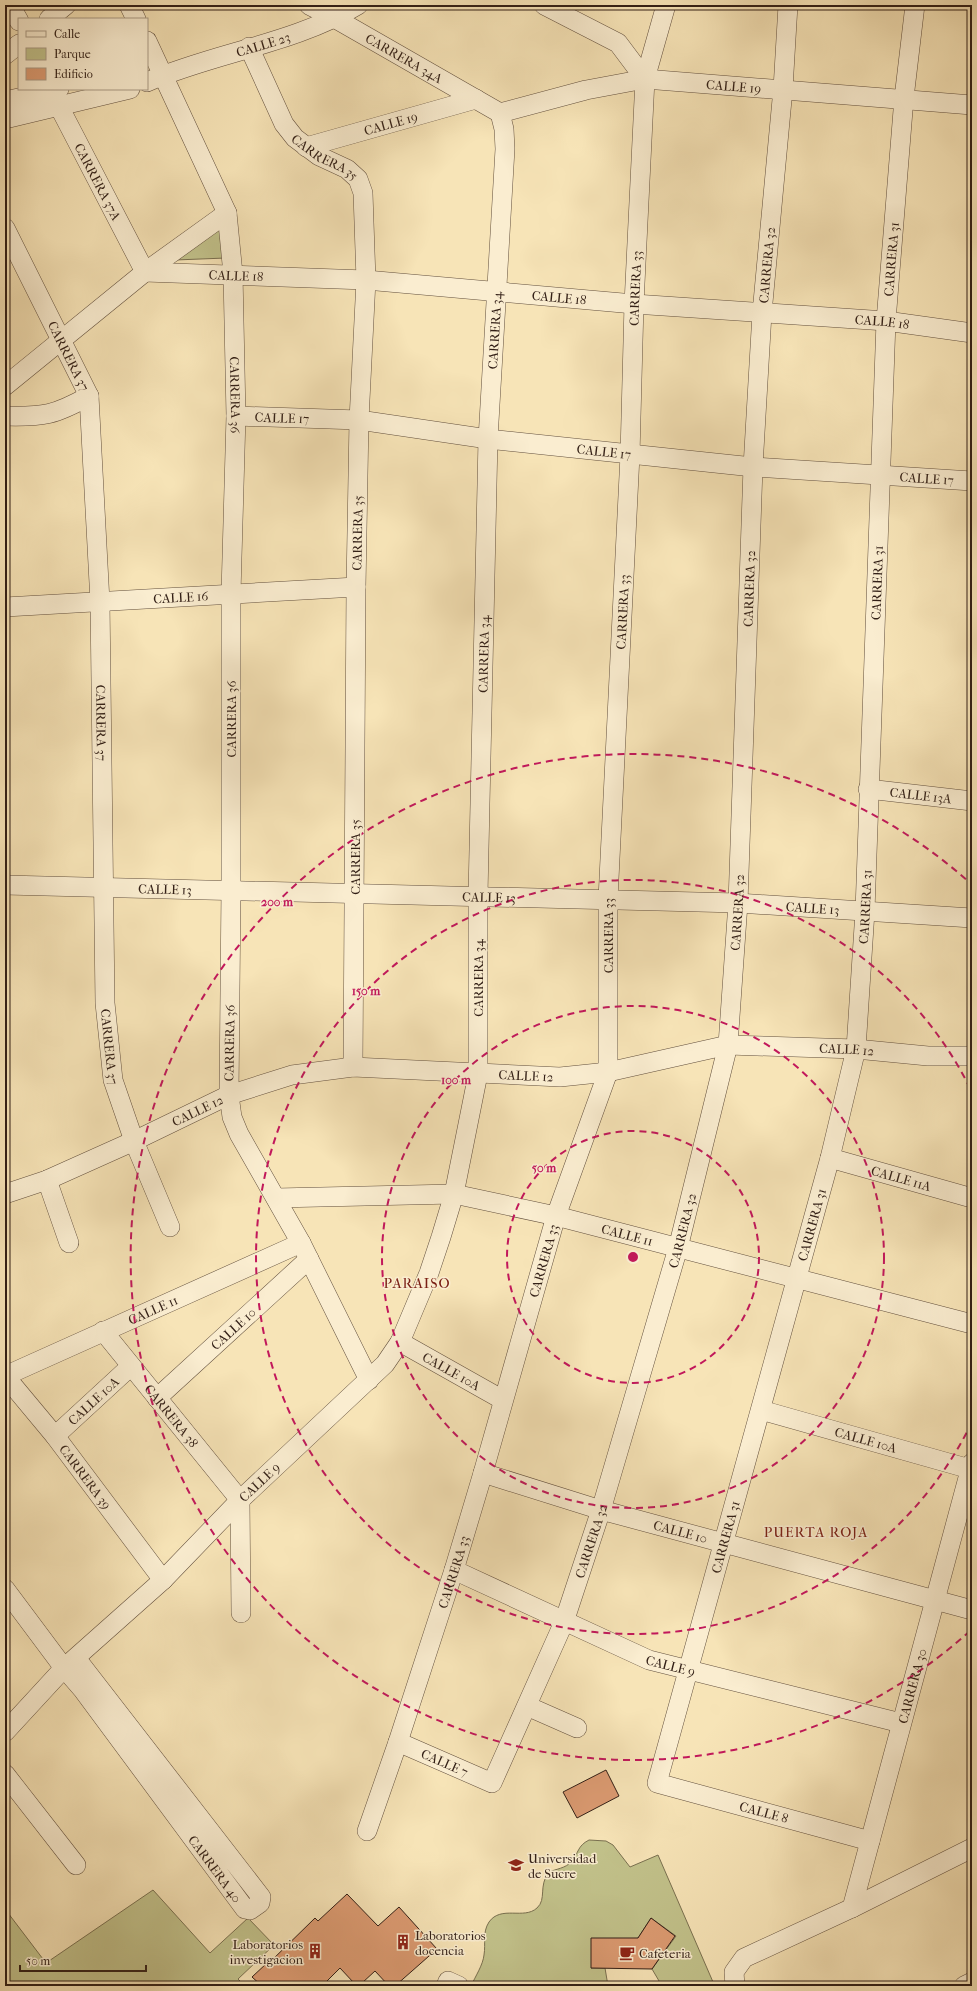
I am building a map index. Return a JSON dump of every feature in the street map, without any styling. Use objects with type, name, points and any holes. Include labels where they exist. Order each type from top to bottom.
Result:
[{"type":"street","points":[[10,5],[18,20]]},
{"type":"street","points":[[50,18],[66,5]]},
{"type":"street","points":[[129,5],[136,18]]},
{"type":"street","name":"CARRERA 34A","points":[[309,5],[336,18],[500,113]]},
{"type":"street","name":"CALLE 23","points":[[153,76],[310,30],[336,18],[358,5]]},
{"type":"street","points":[[544,5],[618,43],[645,79]]},
{"type":"street","name":"CARRERA 33","points":[[367,1831],[398,1742],[454,1570],[556,1216],[608,1072],[608,899],[630,455],[634,304],[645,79],[666,5]]},
{"type":"street","name":"CARRERA 32","points":[[492,1783],[564,1622],[601,1510],[678,1248],[728,1045],[738,903],[753,467],[762,313],[783,89],[788,5]]},
{"type":"street","name":"CARRERA 31","points":[[657,1783],[830,1158],[856,1049],[865,911],[868,789],[886,322],[904,98],[915,5]]},
{"type":"street","points":[[5,55],[18,45]]},
{"type":"street","name":"CARRERA 36","points":[[148,47],[153,76],[227,213],[233,274],[236,416],[231,593],[229,1095],[232,1117],[239,1134],[301,1243],[369,1380]]},
{"type":"street","name":"CARRERA 35","points":[[249,47],[284,124],[295,138],[318,156],[347,169],[358,178],[363,193],[366,280],[358,420],[353,1067]]},
{"type":"street","name":"CALLE 19","points":[[500,113],[586,90],[645,79],[904,98],[972,105]]},
{"type":"street","points":[[5,101],[119,90]]},
{"type":"street","points":[[5,119],[56,96]]},
{"type":"street","name":"CARRERA 37A","points":[[56,96],[145,272]]},
{"type":"street","name":"CALLE 19","points":[[306,147],[476,99]]},
{"type":"street","name":"CARRERA 34","points":[[454,1194],[478,1074],[478,896],[488,439],[505,149],[504,129],[500,113]]},
{"type":"street","points":[[5,386],[145,272],[227,213]]},
{"type":"street","name":"CARRERA 37","points":[[5,228],[89,396],[100,602],[105,1003],[113,1080],[134,1141],[170,1227]]},
{"type":"street","name":"CALLE 18","points":[[145,272],[366,280],[634,304],[886,322],[972,333]]},
{"type":"street","points":[[5,416],[37,417],[51,414],[89,396]]},
{"type":"street","name":"CALLE 17","points":[[236,416],[358,420],[488,439],[630,455],[753,467],[881,476],[972,480]]},
{"type":"street","name":"CALLE 16","points":[[5,607],[356,587]]},
{"type":"street","name":"CALLE 13A","points":[[868,789],[972,801]]},
{"type":"street","name":"CALLE 13","points":[[5,885],[231,889],[355,895],[478,896],[738,903],[972,918]]},
{"type":"street","name":"CALLE 12","points":[[5,1194],[46,1180],[134,1141],[229,1095],[292,1075],[353,1067],[560,1077],[608,1072],[728,1045],[856,1049],[928,1056],[972,1056]]},
{"type":"street","name":"CALLE 11A","points":[[830,1158],[972,1198]]},
{"type":"street","points":[[46,1180],[69,1243]]},
{"type":"street","name":"CALLE 11","points":[[276,1198],[454,1194],[556,1216],[972,1324]]},
{"type":"street","name":"CALLE 9","points":[[5,1732],[70,1663],[163,1580],[240,1500],[385,1364],[400,1342],[429,1273],[454,1194]]},
{"type":"street","name":"CALLE 11","points":[[5,1376],[301,1243]]},
{"type":"street","name":"CALLE 10","points":[[157,1398],[309,1260]]},
{"type":"street","name":"CARRERA 38","points":[[103,1331],[240,1500]]},
{"type":"street","name":"CALLE 10A","points":[[400,1342],[503,1400]]},
{"type":"street","name":"CALLE 10A","points":[[55,1436],[131,1366]]},
{"type":"street","name":"CARRERA 39","points":[[5,1376],[55,1436],[163,1580]]},
{"type":"street","name":"CALLE 10A","points":[[761,1410],[971,1466]]},
{"type":"street","name":"CARRERA 30","points":[[852,1908],[971,1466]]},
{"type":"street","name":"CALLE 10","points":[[483,1473],[601,1510],[972,1610]]},
{"type":"street","points":[[240,1500],[241,1613]]},
{"type":"street","name":"CALLE 9","points":[[454,1570],[649,1660],[901,1723]]},
{"type":"street","name":"CARRERA 40","points":[[5,1589],[70,1663],[84,1690],[179,1804],[261,1897],[260,1903],[250,1910],[245,1909],[179,1804]]},
{"type":"street","points":[[527,1706],[578,1728]]},
{"type":"street","name":"CALLE 7","points":[[398,1742],[492,1783]]},
{"type":"street","points":[[5,1774],[76,1865]]},
{"type":"street","name":"CALLE 8","points":[[657,1783],[870,1841]]},
{"type":"street","points":[[734,1979],[744,1958],[852,1908],[972,1848]]},
{"type":"street","points":[[446,1986],[448,1981],[459,1986]]},
{"type":"street","points":[[964,1986],[972,1982]]},
{"type":"green space","points":[[223,225],[226,258],[175,260]]},
{"type":"green space","points":[[589,1840],[606,1841],[613,1845],[630,1867],[658,1855],[713,1982],[703,1986],[662,1986],[652,1969],[676,1936],[651,1918],[638,1938],[591,1968],[605,1968],[608,1986],[471,1986],[481,1967],[485,1951],[485,1934],[489,1922],[500,1914],[526,1913],[537,1908],[542,1901],[544,1882],[549,1872],[569,1864],[574,1859],[580,1847]]},
{"type":"green space","points":[[153,1890],[210,1953],[248,1918],[274,1945],[238,1979],[245,1986],[5,1986],[5,1909],[46,1963]]},
{"type":"building","points":[[606,1770],[619,1796],[577,1818],[563,1792]]},
{"type":"building","points":[[347,1894],[378,1926],[399,1907],[437,1949],[395,1986],[389,1986],[375,1971],[362,1983],[354,1983],[340,1968],[322,1986],[262,1986],[252,1977],[267,1963],[268,1964],[315,1918],[318,1921]]},
{"type":"building","name":"Cafeteria","points":[[651,1918],[675,1936],[652,1969],[591,1968],[591,1938],[638,1938]]},
{"type":"place","name":"Universidad de Sucre","points":[[516,1865]]},
{"type":"place","name":"Laboratorios docencia","points":[[403,1942]]},
{"type":"place","name":"Laboratorios investigacion","points":[[315,1951]]},
{"type":"place","name":"Cafeteria","points":[[627,1953]]},
{"type":"district","name":"PARAISO","points":[[417,1283]]},
{"type":"district","name":"PUERTA ROJA","points":[[816,1532]]}]
